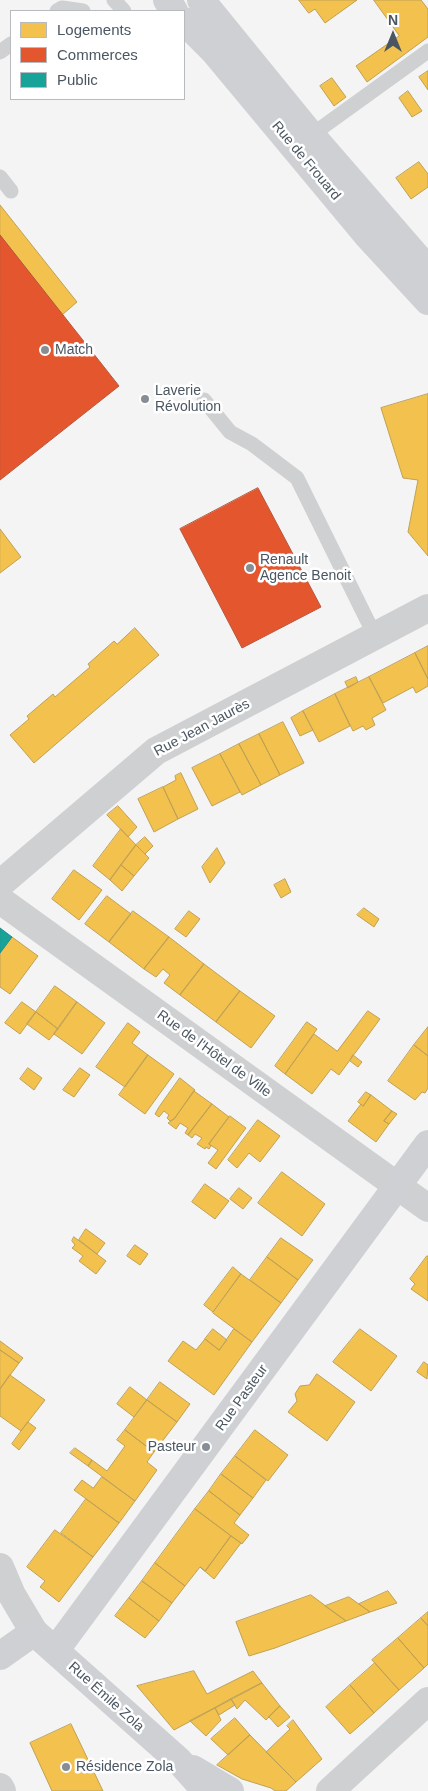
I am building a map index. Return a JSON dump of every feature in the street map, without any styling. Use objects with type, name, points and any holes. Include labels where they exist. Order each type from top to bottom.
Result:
[{"type":"street","name":"Rue de Frouard","points":[[201,0],[303,141],[368,236],[428,301]]},
{"type":"street","name":"Rue de Frouard","points":[[185,22],[428,270]]},
{"type":"street","name":"Rue Jean Jaurès","points":[[0,884],[156,751],[428,608]]},
{"type":"street","name":"Rue de l'Hôtel de Ville","points":[[0,900],[428,1208]]},
{"type":"street","name":"Rue Pasteur","points":[[55,1651],[428,1144]]},
{"type":"street","points":[[0,1567],[12,1595],[34,1632],[0,1656]]},
{"type":"street","name":"Rue Émile Zola","points":[[34,1632],[179,1761],[206,1791]]},
{"type":"street","points":[[330,1791],[428,1701]]},
{"type":"street","name":"Rue Émile Zola","points":[[179,1761],[230,1791]]},
{"type":"street","points":[[0,1787],[2,1791]]},
{"type":"lane","points":[[114,0],[123,10]]},
{"type":"lane","points":[[59,10],[62,8],[76,10]]},
{"type":"lane","points":[[303,141],[428,52]]},
{"type":"lane","points":[[0,177],[11,190]]},
{"type":"lane","points":[[204,400],[230,432],[252,444],[297,478],[376,636]]},
{"type":"building: Logements","points":[[299,0],[357,0],[325,23],[315,9],[309,13]]},
{"type":"building: Logements","points":[[374,0],[421,0],[428,9],[428,37],[367,82],[356,66],[399,36]]},
{"type":"building: Logements","points":[[428,71],[428,90],[419,77]]},
{"type":"building: Logements","points":[[332,78],[346,97],[334,106],[320,86]]},
{"type":"building: Logements","points":[[408,91],[422,111],[412,117],[399,98]]},
{"type":"building: Logements","points":[[419,162],[428,174],[428,187],[411,199],[396,178]]},
{"type":"building: Logements","points":[[0,205],[77,302],[62,315],[0,235]]},
{"type":"building: Logements","points":[[428,394],[428,556],[408,532],[418,480],[403,478],[381,408]]},
{"type":"building: Logements","points":[[0,529],[21,557],[0,573]]},
{"type":"building: Logements","points":[[135,628],[159,655],[34,763],[10,735],[29,719],[27,716],[53,694],[55,697],[90,667],[88,664],[114,641],[117,644]]},
{"type":"building: Logements","points":[[428,646],[428,679],[415,653]]},
{"type":"building: Logements","points":[[415,653],[428,679],[428,686],[416,693],[413,687],[383,703],[369,677]]},
{"type":"building: Logements","points":[[356,677],[358,682],[348,688],[345,682]]},
{"type":"building: Logements","points":[[369,677],[386,710],[372,718],[375,725],[366,730],[363,726],[353,731],[335,694]]},
{"type":"building: Logements","points":[[335,694],[350,726],[319,742],[303,711]]},
{"type":"building: Logements","points":[[303,711],[313,730],[300,736],[291,718]]},
{"type":"building: Logements","points":[[283,722],[304,763],[280,775],[259,734]]},
{"type":"building: Logements","points":[[259,734],[280,775],[261,785],[239,744]]},
{"type":"building: Logements","points":[[239,744],[261,785],[242,795],[220,754]]},
{"type":"building: Logements","points":[[220,754],[240,792],[212,806],[192,768]]},
{"type":"building: Logements","points":[[181,773],[198,809],[178,819],[163,787],[176,780],[175,776]]},
{"type":"building: Logements","points":[[163,787],[178,819],[154,832],[138,799]]},
{"type":"building: Logements","points":[[118,806],[137,827],[128,837],[107,815]]},
{"type":"building: Logements","points":[[121,829],[136,845],[110,880],[93,866]]},
{"type":"building: Logements","points":[[145,837],[153,846],[145,854],[136,845]]},
{"type":"building: Logements","points":[[136,845],[149,858],[134,876],[121,865]]},
{"type":"building: Logements","points":[[217,848],[225,863],[210,883],[202,867]]},
{"type":"building: Logements","points":[[121,865],[134,876],[122,891],[110,880]]},
{"type":"building: Logements","points":[[74,870],[102,890],[79,920],[52,899]]},
{"type":"building: Logements","points":[[285,879],[291,892],[281,898],[274,885]]},
{"type":"building: Logements","points":[[107,896],[131,914],[109,942],[85,924]]},
{"type":"building: Logements","points":[[364,908],[379,919],[374,927],[357,915]]},
{"type":"building: Logements","points":[[133,911],[169,937],[144,969],[109,942]]},
{"type":"building: Logements","points":[[189,911],[200,919],[186,937],[175,929]]},
{"type":"building: Logements","points":[[12,937],[38,956],[10,994],[0,987],[0,953]]},
{"type":"building: Logements","points":[[169,937],[204,964],[180,995],[164,983],[170,975],[163,969],[156,977],[144,969]]},
{"type":"building: Logements","points":[[204,964],[240,991],[216,1022],[180,995]]},
{"type":"building: Logements","points":[[55,986],[77,1002],[58,1029],[36,1012]]},
{"type":"building: Logements","points":[[240,991],[275,1016],[251,1048],[216,1022]]},
{"type":"building: Logements","points":[[22,1002],[36,1012],[20,1034],[5,1023]]},
{"type":"building: Logements","points":[[77,1002],[105,1023],[82,1054],[54,1034]]},
{"type":"building: Logements","points":[[368,1011],[380,1019],[339,1075],[331,1069],[312,1094],[285,1074],[314,1034],[337,1051]]},
{"type":"building: Logements","points":[[36,1012],[58,1029],[49,1040],[27,1024]]},
{"type":"building: Logements","points":[[307,1022],[317,1029],[285,1074],[275,1066]]},
{"type":"building: Logements","points":[[128,1023],[140,1032],[132,1043],[148,1055],[125,1087],[96,1067]]},
{"type":"building: Logements","points":[[428,1027],[428,1056],[414,1045]]},
{"type":"building: Logements","points":[[414,1045],[428,1056],[428,1088],[425,1093],[422,1092],[415,1100],[388,1081]]},
{"type":"building: Logements","points":[[148,1055],[174,1074],[145,1114],[119,1095]]},
{"type":"building: Logements","points":[[353,1055],[362,1062],[358,1067],[350,1061]]},
{"type":"building: Logements","points":[[28,1068],[42,1078],[34,1090],[20,1079]]},
{"type":"building: Logements","points":[[80,1068],[90,1075],[74,1097],[63,1090]]},
{"type":"building: Logements","points":[[180,1078],[195,1090],[174,1119],[170,1121],[167,1118],[169,1115],[164,1111],[159,1117],[155,1114]]},
{"type":"building: Logements","points":[[194,1091],[212,1104],[188,1135],[185,1133],[188,1128],[180,1123],[176,1129],[168,1123],[174,1119]]},
{"type":"building: Logements","points":[[366,1092],[371,1095],[363,1106],[358,1102]]},
{"type":"building: Logements","points":[[371,1095],[392,1111],[384,1121],[389,1124],[376,1142],[348,1121],[361,1104],[363,1106]]},
{"type":"building: Logements","points":[[212,1104],[229,1117],[209,1144],[211,1146],[209,1149],[206,1147],[205,1149],[197,1144],[202,1138],[195,1134],[192,1138],[188,1135]]},
{"type":"building: Logements","points":[[392,1111],[397,1114],[389,1124],[384,1121]]},
{"type":"building: Logements","points":[[230,1116],[246,1128],[216,1169],[208,1163],[218,1150],[209,1144]]},
{"type":"building: Logements","points":[[258,1120],[280,1136],[260,1162],[249,1153],[237,1168],[228,1160]]},
{"type":"building: Logements","points":[[282,1172],[325,1204],[302,1236],[258,1203]]},
{"type":"building: Logements","points":[[205,1184],[229,1201],[215,1219],[192,1202]]},
{"type":"building: Logements","points":[[239,1188],[252,1198],[243,1209],[230,1199]]},
{"type":"building: Logements","points":[[86,1229],[105,1243],[97,1254],[79,1240]]},
{"type":"building: Logements","points":[[74,1237],[106,1261],[96,1274],[79,1261],[83,1256],[72,1248],[75,1245],[72,1241]]},
{"type":"building: Logements","points":[[281,1238],[313,1260],[298,1280],[267,1257]]},
{"type":"building: Logements","points":[[135,1245],[148,1254],[140,1265],[127,1256]]},
{"type":"building: Logements","points":[[427,1256],[428,1301],[411,1289],[415,1284],[410,1279]]},
{"type":"building: Logements","points":[[267,1257],[298,1280],[281,1303],[250,1280]]},
{"type":"building: Logements","points":[[233,1267],[241,1274],[213,1312],[204,1305]]},
{"type":"building: Logements","points":[[241,1274],[281,1303],[252,1342],[213,1313]]},
{"type":"building: Logements","points":[[213,1329],[227,1340],[219,1350],[205,1339]]},
{"type":"building: Logements","points":[[234,1329],[252,1342],[214,1395],[168,1361],[183,1341],[196,1350],[205,1339],[219,1350]]},
{"type":"building: Logements","points":[[360,1329],[397,1356],[371,1391],[333,1362]]},
{"type":"building: Logements","points":[[0,1341],[23,1358],[19,1363],[0,1350]]},
{"type":"building: Logements","points":[[0,1350],[19,1363],[0,1389]]},
{"type":"building: Logements","points":[[424,1362],[428,1365],[427,1379],[417,1372]]},
{"type":"building: Logements","points":[[317,1374],[355,1402],[327,1441],[288,1412],[297,1401],[295,1394],[300,1386],[309,1385]]},
{"type":"building: Logements","points":[[10,1375],[45,1400],[21,1431],[0,1416],[0,1389]]},
{"type":"building: Logements","points":[[160,1382],[190,1404],[177,1422],[147,1400]]},
{"type":"building: Logements","points":[[130,1387],[147,1400],[134,1417],[117,1404]]},
{"type":"building: Logements","points":[[147,1400],[177,1422],[154,1452],[125,1430]]},
{"type":"building: Logements","points":[[28,1422],[36,1428],[19,1450],[12,1444]]},
{"type":"building: Logements","points":[[125,1430],[154,1452],[147,1462],[157,1470],[135,1501],[88,1466],[92,1460],[107,1471],[125,1446],[117,1440]]},
{"type":"building: Logements","points":[[255,1430],[288,1455],[268,1481],[235,1456]]},
{"type":"building: Logements","points":[[75,1448],[92,1460],[88,1466],[70,1453]]},
{"type":"building: Logements","points":[[235,1456],[266,1480],[253,1498],[221,1474]]},
{"type":"building: Logements","points":[[221,1474],[253,1498],[240,1515],[209,1491]]},
{"type":"building: Logements","points":[[102,1477],[135,1501],[119,1523],[74,1490],[82,1480],[93,1488]]},
{"type":"building: Logements","points":[[209,1491],[240,1515],[234,1523],[249,1535],[242,1544],[195,1509]]},
{"type":"building: Logements","points":[[86,1499],[119,1523],[93,1557],[61,1533]]},
{"type":"building: Logements","points":[[195,1509],[231,1536],[205,1571],[200,1567],[185,1586],[155,1563]]},
{"type":"building: Logements","points":[[55,1530],[93,1557],[59,1602],[40,1587],[45,1581],[27,1567]]},
{"type":"building: Logements","points":[[231,1536],[241,1543],[214,1579],[200,1567],[205,1571]]},
{"type":"building: Logements","points":[[155,1563],[185,1586],[172,1603],[142,1581]]},
{"type":"building: Logements","points":[[142,1581],[172,1603],[159,1621],[129,1598]]},
{"type":"building: Logements","points":[[388,1591],[397,1603],[370,1612],[359,1604]]},
{"type":"building: Logements","points":[[311,1595],[346,1621],[249,1656],[236,1622]]},
{"type":"building: Logements","points":[[349,1597],[370,1612],[346,1621],[325,1606]]},
{"type":"building: Logements","points":[[129,1598],[159,1621],[145,1638],[115,1616]]},
{"type":"building: Logements","points":[[428,1612],[428,1626],[421,1618]]},
{"type":"building: Logements","points":[[421,1618],[428,1626],[428,1664],[424,1668],[398,1638]]},
{"type":"building: Logements","points":[[398,1638],[424,1668],[399,1690],[372,1660]]},
{"type":"building: Logements","points":[[375,1663],[399,1690],[374,1713],[350,1685]]},
{"type":"building: Logements","points":[[194,1671],[207,1694],[253,1671],[262,1683],[174,1730],[137,1686]]},
{"type":"building: Logements","points":[[262,1683],[280,1706],[266,1720],[245,1700],[237,1709],[231,1699]]},
{"type":"building: Logements","points":[[350,1685],[374,1713],[350,1734],[326,1707]]},
{"type":"building: Logements","points":[[231,1699],[235,1705],[219,1715],[215,1708]]},
{"type":"building: Logements","points":[[280,1706],[290,1717],[278,1727],[269,1717]]},
{"type":"building: Logements","points":[[215,1708],[221,1720],[206,1736],[190,1721]]},
{"type":"building: Logements","points":[[235,1718],[250,1735],[228,1755],[211,1739]]},
{"type":"building: Logements","points":[[293,1720],[322,1759],[296,1782],[266,1752],[290,1729],[287,1726]]},
{"type":"building: Logements","name":"Résidence Zola","points":[[71,1724],[103,1791],[52,1791],[30,1743]]},
{"type":"building: Logements","points":[[250,1735],[296,1782],[286,1791],[275,1791],[242,1779],[217,1765]]},
{"type":"building: Commerces","name":"Match","points":[[0,235],[119,386],[0,480]]},
{"type":"building: Commerces","name":"Renault Agence Benoit","points":[[258,488],[321,607],[242,648],[180,529]]},
{"type":"building: Public","points":[[0,928],[12,937],[0,953]]},
{"type":"place","name":"Match","points":[[45,350]]},
{"type":"place","name":"Laverie Révolution","points":[[145,399]]},
{"type":"place","name":"Renault Agence Benoit","points":[[250,568]]},
{"type":"place","name":"Pasteur","points":[[206,1447]]},
{"type":"place","name":"Résidence Zola","points":[[66,1767]]}]
